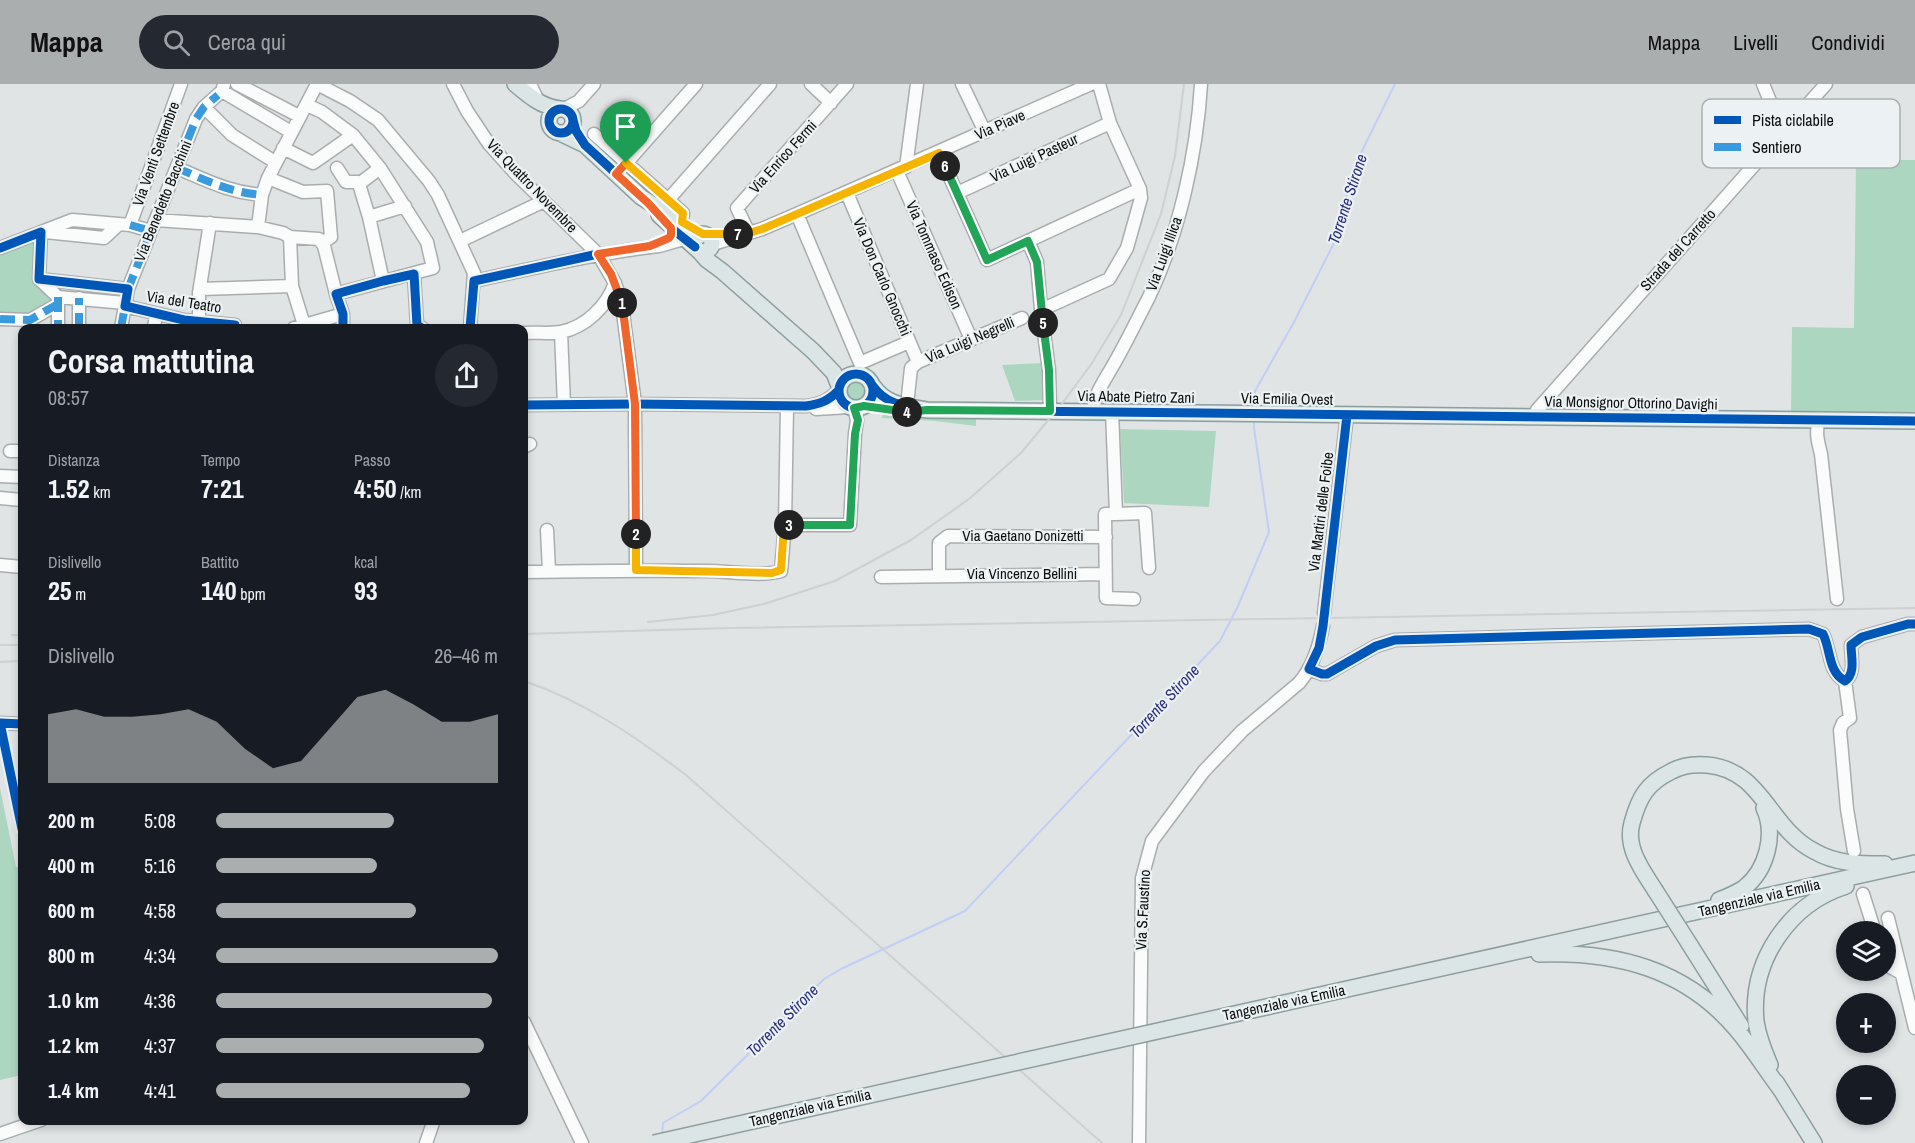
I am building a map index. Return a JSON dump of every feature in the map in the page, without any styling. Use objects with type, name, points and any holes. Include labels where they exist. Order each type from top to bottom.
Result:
[{"type":"main road","points":[[515,84],[539,103],[567,114],[576,131],[590,140],[621,169],[648,203],[702,242],[707,260],[813,351],[834,373],[841,400],[856,407],[872,398],[873,386],[867,377],[853,374],[833,365],[813,351]]},
{"type":"main road","points":[[539,103],[552,130],[590,140]]},
{"type":"main road","points":[[548,121],[551,114],[567,114]]},
{"type":"main road","points":[[562,134],[570,129],[567,114]]},
{"type":"main road","points":[[839,388],[844,378],[853,374]]},
{"type":"main road","name":"Via Abate Pietro Zani","points":[[873,386],[879,395],[898,405],[927,410]]},
{"type":"main road","name":"Via Abate Pietro Zani","points":[[856,407],[909,412],[927,410],[1226,413]]},
{"type":"main road","name":"Via Emilia Ovest","points":[[1226,413],[1347,414]]},
{"type":"main road","name":"Via Monsignor Ottorino Davighi","points":[[1347,414],[1915,421]]},
{"type":"main road","points":[[1814,1143],[1632,851],[1630,828],[1637,804],[1647,788],[1661,776],[1679,767],[1699,764],[1717,766],[1733,771],[1748,780],[1795,840],[1815,852],[1836,861],[1913,863]]},
{"type":"main road","points":[[1687,914],[1743,888],[1753,879],[1762,864],[1769,846],[1770,828],[1767,814],[1758,794]]},
{"type":"main road","points":[[1781,1090],[1761,1044],[1756,1022],[1755,1003],[1758,984],[1763,964],[1773,944],[1786,925],[1820,897],[1913,863]]},
{"type":"main road","name":"Tangenziale via Emilia","points":[[654,1143],[1913,863]]},
{"type":"main road","points":[[1504,955],[1569,953],[1598,955],[1646,966],[1669,976],[1694,992],[1736,1030],[1781,1090]]},
{"type":"street","name":"Via Venti Settembre","points":[[124,225],[181,84]]},
{"type":"street","points":[[237,84],[299,116]]},
{"type":"street","points":[[258,227],[262,195],[268,178],[317,84],[350,101],[378,120],[438,195],[474,273],[470,324]]},
{"type":"street","name":"Via Quattro Novembre","points":[[453,84],[467,111],[489,144],[598,254],[615,283],[622,305],[635,404],[636,570]]},
{"type":"street","points":[[530,84],[539,103]]},
{"type":"street","points":[[567,114],[594,84]]},
{"type":"street","points":[[650,246],[669,238],[683,213],[668,200],[621,169],[696,84]]},
{"type":"street","points":[[668,200],[770,84]]},
{"type":"street","points":[[811,84],[831,102]]},
{"type":"street","name":"Via Enrico Fermi","points":[[746,234],[737,208],[847,84]]},
{"type":"street","points":[[901,169],[917,84]]},
{"type":"street","points":[[962,84],[985,132]]},
{"type":"street","name":"Via Piave","points":[[474,281],[598,254],[650,246],[702,242],[746,234],[939,153],[1091,84]]},
{"type":"street","points":[[1041,310],[1109,279],[1127,248],[1142,198],[1110,123],[1099,84]]},
{"type":"street","name":"Via Luigi Illica","points":[[1093,411],[1102,384],[1149,296],[1176,229],[1200,110],[1201,84]]},
{"type":"street","points":[[1763,84],[1769,99]]},
{"type":"street","name":"Strada del Carretto","points":[[1813,99],[1826,84]]},
{"type":"street","points":[[221,90],[291,132]]},
{"type":"street","name":"Via Benedetto Bacchini","points":[[121,324],[128,289],[196,119],[221,90]]},
{"type":"street","points":[[307,105],[322,112],[353,135],[380,168],[427,242],[433,268],[336,294]]},
{"type":"street","points":[[204,107],[232,135],[276,162]]},
{"type":"street","name":"Via Luigi Pasteur","points":[[957,193],[1110,123]]},
{"type":"street","points":[[283,148],[313,164],[353,135]]},
{"type":"street","points":[[939,153],[987,260],[1140,189]]},
{"type":"street","points":[[177,168],[217,186],[242,193],[262,195]]},
{"type":"street","points":[[337,168],[346,182],[358,182],[359,184]]},
{"type":"street","points":[[359,184],[380,168]]},
{"type":"street","name":"Strada del Carretto","points":[[1533,417],[1598,340],[1752,168]]},
{"type":"street","name":"Via Tommaso Edison","points":[[901,169],[971,339]]},
{"type":"street","points":[[268,178],[303,192],[327,191],[324,246],[343,314],[343,324]]},
{"type":"street","points":[[359,184],[383,280]]},
{"type":"street","name":"Via Don Carlo Gnocchi","points":[[847,193],[918,362]]},
{"type":"street","points":[[460,241],[544,201]]},
{"type":"street","points":[[369,217],[405,206]]},
{"type":"street","points":[[797,214],[860,363],[909,342]]},
{"type":"street","points":[[0,248],[72,220],[124,225],[210,224],[258,227],[290,237],[326,240]]},
{"type":"street","points":[[199,320],[200,289],[210,224]]},
{"type":"street","points":[[41,232],[39,279],[58,300],[58,324]]},
{"type":"street","points":[[290,237],[292,286],[298,324]]},
{"type":"street","points":[[1028,241],[1037,262],[1049,370],[1050,411]]},
{"type":"street","points":[[414,274],[420,324]]},
{"type":"street","points":[[39,279],[128,289]]},
{"type":"street","points":[[528,333],[561,332],[576,327],[595,315],[610,297],[615,283]]},
{"type":"street","points":[[200,289],[292,286]]},
{"type":"street","points":[[79,324],[80,298]]},
{"type":"street","name":"Via del Teatro","points":[[58,300],[80,298],[125,305],[184,320],[228,324]]},
{"type":"street","points":[[0,319],[30,320],[58,300]]},
{"type":"street","points":[[155,324],[156,314]]},
{"type":"street","points":[[309,324],[343,314]]},
{"type":"street","name":"Via Luigi Negrelli","points":[[918,362],[1022,318]]},
{"type":"street","points":[[561,332],[564,405]]},
{"type":"street","points":[[908,396],[911,368],[918,362]]},
{"type":"street","name":"Via Abate Pietro Zani","points":[[528,405],[806,406],[829,400],[839,388]]},
{"type":"street","points":[[528,572],[636,570],[772,573],[781,570],[787,406]]},
{"type":"street","name":"Via Abate Pietro Zani","points":[[806,406],[817,409],[856,407]]},
{"type":"street","points":[[784,525],[850,525],[855,434],[858,420],[856,407]]},
{"type":"street","points":[[1112,411],[1116,514]]},
{"type":"street","name":"Via Martiri delle Foibe","points":[[1324,613],[1347,414]]},
{"type":"street","points":[[1819,420],[1816,427],[1817,439],[1821,454],[1837,599]]},
{"type":"street","points":[[0,476],[18,477]]},
{"type":"street","points":[[0,498],[18,500]]},
{"type":"street","points":[[1134,599],[1107,598],[1105,514],[1145,513],[1149,568]]},
{"type":"street","points":[[547,530],[549,572]]},
{"type":"street","name":"Via Gaetano Donizetti","points":[[939,575],[939,543],[948,536],[1106,537]]},
{"type":"street","points":[[0,566],[18,567]]},
{"type":"street","points":[[0,573],[18,575]]},
{"type":"street","name":"Via Vincenzo Bellini","points":[[882,577],[1105,574]]},
{"type":"street","points":[[1845,681],[1851,677],[1852,672],[1851,645],[1862,637],[1915,624]]},
{"type":"street","name":"Via S.Faustino","points":[[1139,1143],[1142,878],[1152,841],[1219,754],[1242,731],[1299,683],[1319,648],[1323,626]]},
{"type":"street","points":[[1309,669],[1327,674],[1376,646],[1395,640],[1809,629],[1823,634],[1828,644],[1832,666],[1839,677],[1845,681],[1850,717],[1843,723],[1840,730],[1847,809],[1854,851]]},
{"type":"street","points":[[0,723],[18,724]]},
{"type":"street","points":[[1863,894],[1872,921]]},
{"type":"street","points":[[1888,918],[1915,1028]]},
{"type":"street","points":[[1896,970],[1901,973]]},
{"type":"street","points":[[528,1030],[582,1143]]},
{"type":"street","points":[[0,1134],[26,1125]]},
{"type":"street","points":[[426,1143],[432,1125]]},
{"type":"green space","points":[[1900,160],[1915,160],[1915,414],[1791,413],[1792,327],[1854,328],[1856,168],[1900,168]]},
{"type":"green space","points":[[34,240],[36,282],[52,296],[53,303],[30,320],[0,319],[0,253]]},
{"type":"green space","points":[[1044,363],[1047,400],[1015,401],[1002,365]]},
{"type":"green space","points":[[853,380],[861,380],[868,387],[868,395],[861,402],[853,402],[846,395],[846,387]]},
{"type":"green space","points":[[883,412],[901,416],[976,417],[976,426],[882,418]]},
{"type":"green space","points":[[1120,429],[1216,431],[1209,507],[1124,503]]},
{"type":"green space","points":[[0,788],[16,867],[18,867],[18,1076],[0,1080]]},
{"type":"waterway","name":"Torrente Stirone","points":[[1255,406],[1255,391],[1293,324],[1333,245],[1355,165],[1395,84]]},
{"type":"waterway","name":"Torrente Stirone","points":[[662,1136],[663,1123],[701,1101],[824,979],[965,911],[1220,641],[1238,606],[1269,532],[1254,418]]},
{"type":"railway","points":[[648,622],[713,615],[764,604],[835,581],[911,540],[969,499],[1021,453],[1092,363],[1121,315],[1161,214],[1175,156],[1184,84]]},
{"type":"railway","points":[[528,634],[730,628],[1915,608]]},
{"type":"railway","points":[[12,635],[18,635]]},
{"type":"railway","points":[[0,645],[18,645]]},
{"type":"railway","points":[[0,662],[18,661]]},
{"type":"railway","points":[[528,682],[568,699],[609,721],[686,775],[1102,1143]]},
{"type":"marked path","points":[[128,289],[196,119],[204,107],[218,95]]},
{"type":"marked path","points":[[177,168],[228,189],[262,195]]},
{"type":"marked path","points":[[130,225],[151,231]]},
{"type":"marked path","points":[[58,297],[58,324]]},
{"type":"marked path","points":[[79,298],[79,324]]},
{"type":"marked path","points":[[0,319],[30,320],[58,304]]},
{"type":"marked path","points":[[122,324],[125,306]]},
{"type":"cycle path","points":[[561,109],[570,112],[573,121],[570,130],[561,133],[552,130],[549,121],[552,112],[561,109]]},
{"type":"cycle path","points":[[573,120],[576,131],[585,145],[648,203],[671,228],[695,247]]},
{"type":"cycle path","points":[[470,324],[474,281],[598,254],[649,246],[669,238],[671,228]]},
{"type":"cycle path","points":[[0,248],[41,232],[39,279],[128,289],[125,306],[184,320],[225,324]]},
{"type":"cycle path","points":[[343,324],[343,314],[336,294],[414,274],[417,324]]},
{"type":"cycle path","points":[[856,374],[868,379],[873,391],[868,403],[856,408],[844,403],[839,391],[844,379],[856,374]]},
{"type":"cycle path","points":[[873,386],[890,401],[927,410],[1915,421]]},
{"type":"cycle path","points":[[528,405],[806,406],[824,402],[838,391]]},
{"type":"cycle path","points":[[1347,415],[1323,626],[1319,648],[1309,669],[1322,674],[1327,674],[1376,646],[1395,640],[1809,629],[1823,634],[1833,666],[1845,681],[1852,669],[1851,645],[1862,637],[1915,624]]},
{"type":"cycle path","points":[[18,724],[0,723],[18,810]]},
{"type":"route","points":[[939,153],[987,260],[1028,241],[1037,262],[1049,370],[1050,411],[927,410],[909,412],[864,406],[854,408],[858,420],[855,434],[850,525],[784,525],[781,570],[772,573],[636,570],[635,404],[622,305],[611,274],[598,254],[650,246],[669,238],[671,228],[616,174],[626,163],[683,213],[682,222],[703,234],[743,235],[939,153]]}]
